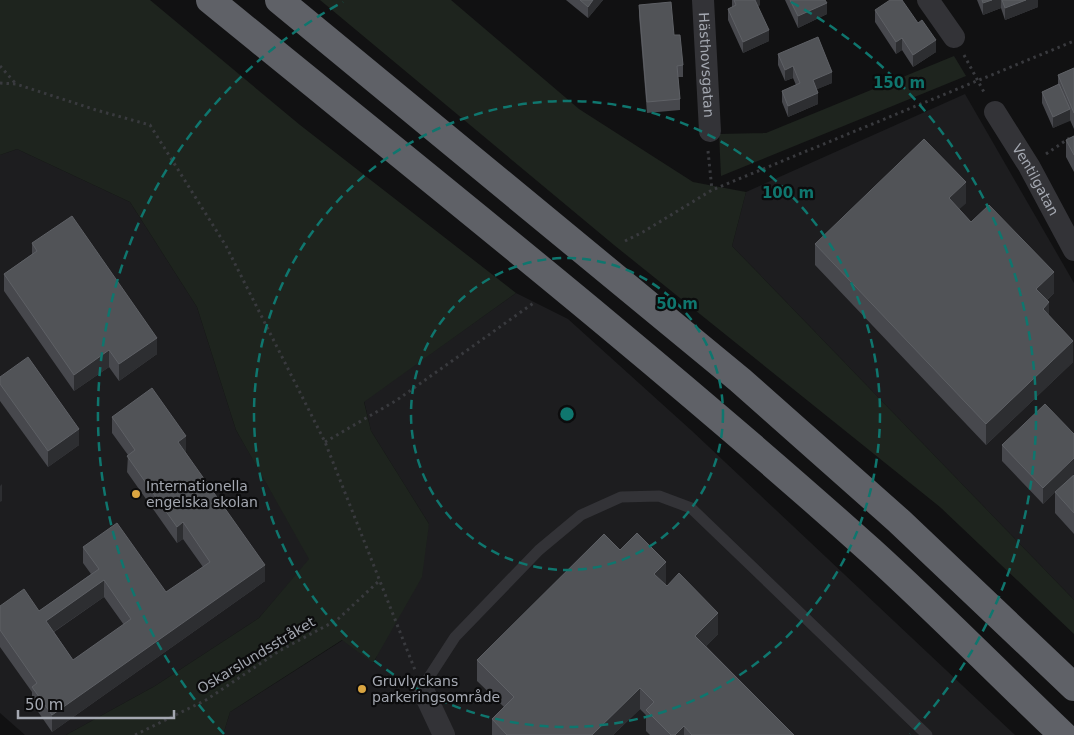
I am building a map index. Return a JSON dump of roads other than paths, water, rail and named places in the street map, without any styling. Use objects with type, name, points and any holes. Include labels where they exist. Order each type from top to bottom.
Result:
[{"type":"highway","points":[[210,0],[551,278],[720,420],[872,552],[1063,735]]},
{"type":"highway","points":[[279,0],[740,380],[899,521],[1074,687]]},
{"type":"street","name":"Hästhovsgatan","points":[[703,0],[710,130]]},
{"type":"street","points":[[928,0],[954,37]]},
{"type":"street","name":"Ventilgatan","points":[[995,112],[1029,166],[1074,250]]},
{"type":"street","points":[[422,688],[444,735]]},
{"type":"lane","points":[[422,688],[455,638],[539,550],[581,515],[621,497],[659,496],[691,508],[927,735]]},
{"type":"place","name":"Internationella engelska skolan","points":[[136,494]]},
{"type":"place","name":"Gruvlyckans parkeringsområde","points":[[362,689]]}]
